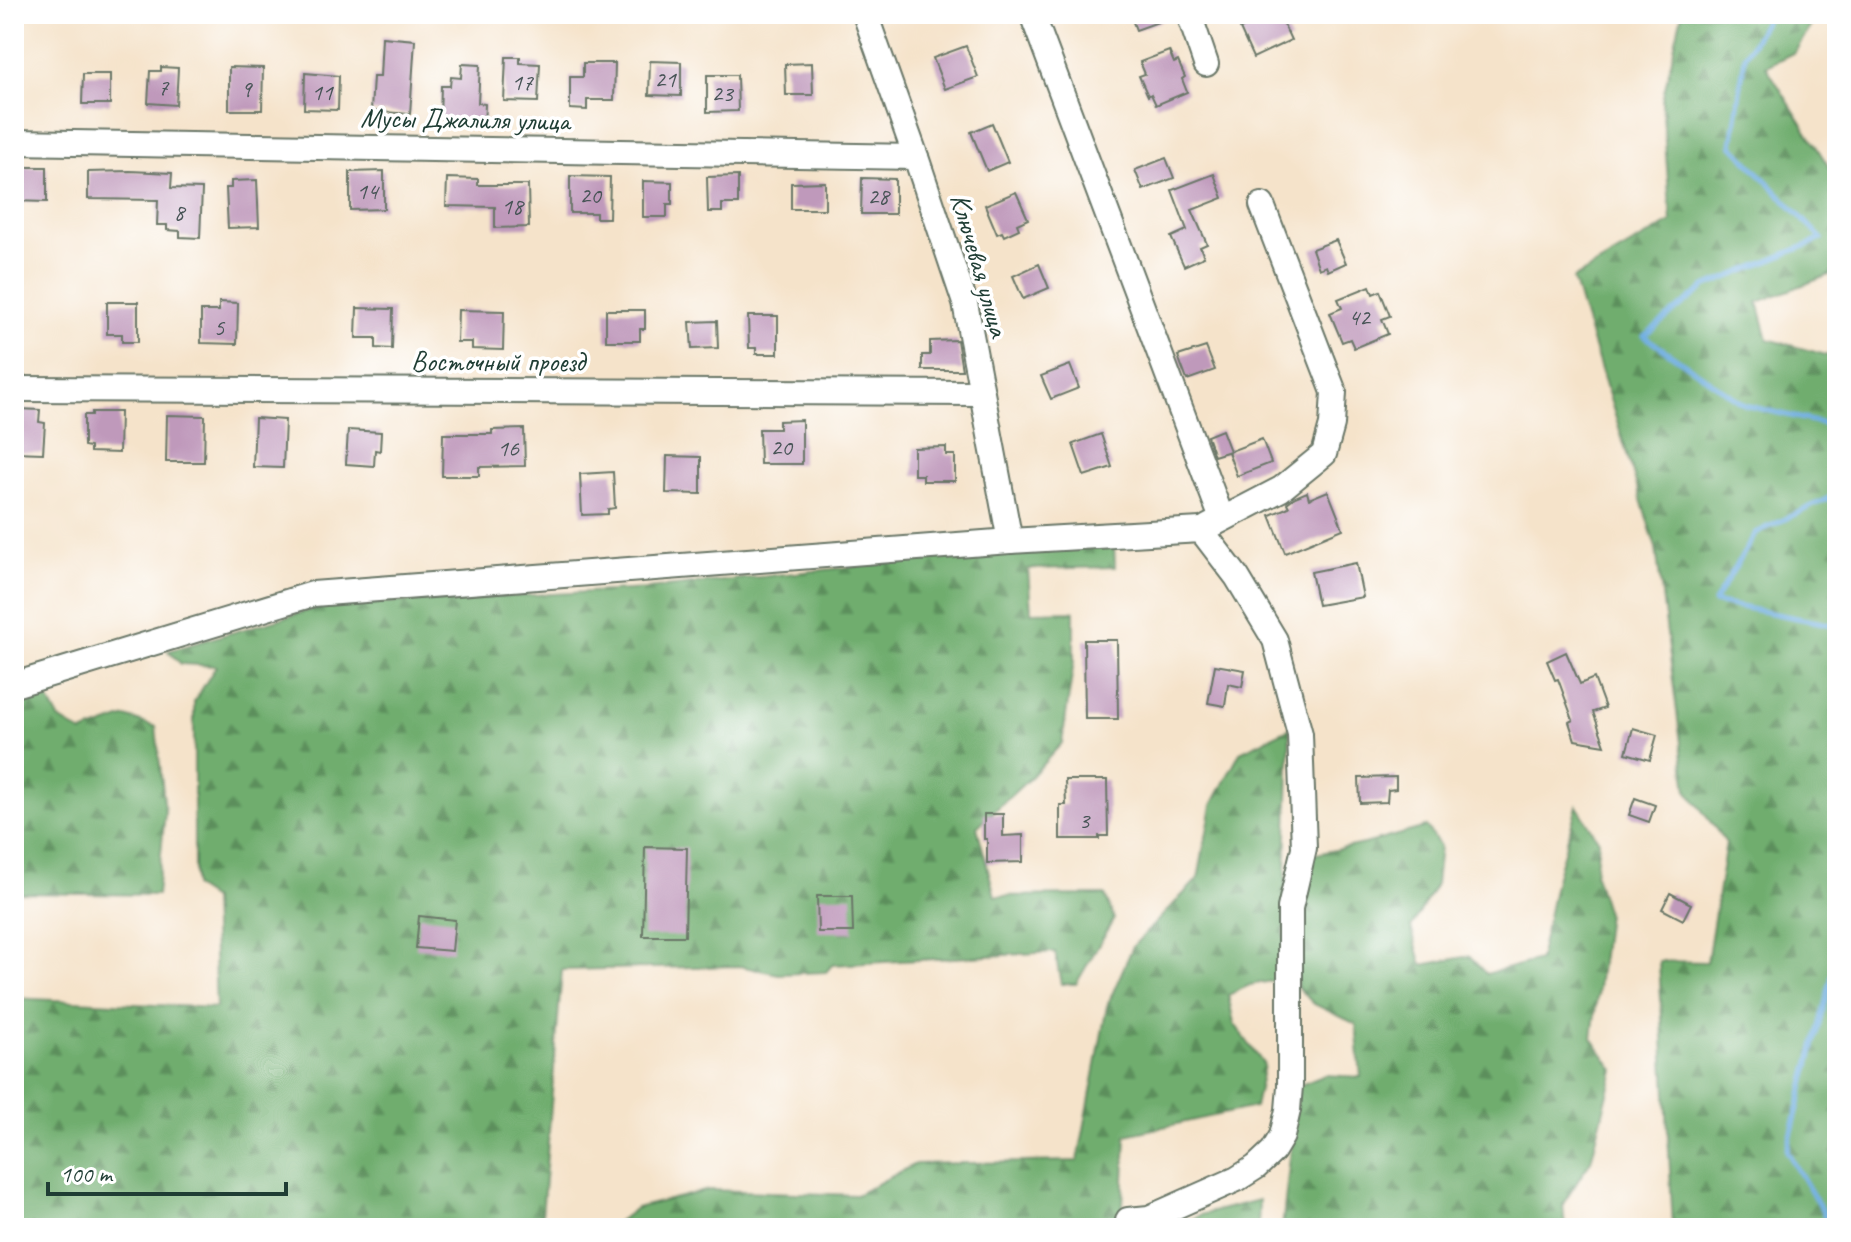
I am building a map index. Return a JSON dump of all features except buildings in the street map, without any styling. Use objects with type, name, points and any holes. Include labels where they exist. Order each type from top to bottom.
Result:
[{"type":"street","name":"Ключевая улица","points":[[865,14],[965,303],[1010,541]]},
{"type":"street","points":[[1032,14],[1212,525],[1237,577],[1275,640],[1300,734],[1304,848],[1290,908],[1290,1086],[1282,1136],[1273,1151],[1237,1179],[1149,1218],[1128,1220]]},
{"type":"street","points":[[1189,14],[1206,64]]},
{"type":"street","name":"Мусы Джалиля улица","points":[[14,142],[916,157]]},
{"type":"street","points":[[14,685],[313,594],[1212,525],[1281,489],[1324,454],[1332,425],[1334,392],[1262,205]]},
{"type":"street","name":"Восточный проезд","points":[[14,389],[982,393]]},
{"type":"green space","points":[[1682,14],[1818,14],[1795,52],[1766,66],[1837,180],[1837,272],[1758,302],[1768,339],[1837,358],[1837,1228],[1673,1228],[1659,961],[1707,962],[1726,843],[1687,790],[1656,548],[1573,279],[1671,222],[1662,101]]},
{"type":"green space","points":[[1114,544],[1115,567],[1028,569],[1031,612],[1074,611],[1074,661],[1062,743],[977,827],[995,896],[1105,895],[1114,919],[1076,984],[1061,984],[1055,952],[832,965],[826,972],[779,974],[739,966],[562,970],[541,1228],[14,1228],[14,998],[216,1008],[212,899],[194,887],[194,702],[216,666],[181,664],[168,651],[324,606],[647,589],[1006,550]]},
{"type":"green space","points":[[42,687],[59,719],[82,733],[126,717],[156,727],[165,812],[157,895],[14,893],[14,701]]},
{"type":"green space","points":[[1290,728],[1283,979],[1250,985],[1228,995],[1234,1023],[1264,1065],[1255,1107],[1126,1135],[1122,1228],[610,1228],[636,1208],[709,1190],[856,1195],[915,1164],[1078,1161],[1107,1006],[1133,946],[1198,879],[1212,805],[1240,752]]},
{"type":"green space","points":[[1577,806],[1599,841],[1595,875],[1607,913],[1592,1038],[1614,1070],[1591,1160],[1563,1204],[1565,1228],[1282,1228],[1298,1086],[1325,1075],[1361,1077],[1356,1024],[1314,1004],[1297,987],[1298,919],[1311,855],[1426,827],[1440,846],[1436,884],[1411,928],[1422,965],[1469,956],[1486,974],[1539,960],[1556,879]]},
{"type":"green space","points":[[1259,1200],[1258,1228],[1174,1228],[1200,1215]]},
{"type":"waterway","points":[[1769,14],[1745,56],[1732,145],[1822,239],[1705,287],[1644,336],[1745,405],[1837,427]]},
{"type":"waterway","points":[[1837,494],[1756,533],[1714,602],[1837,628]]},
{"type":"waterway","points":[[1832,1228],[1787,1151],[1837,957]]}]
